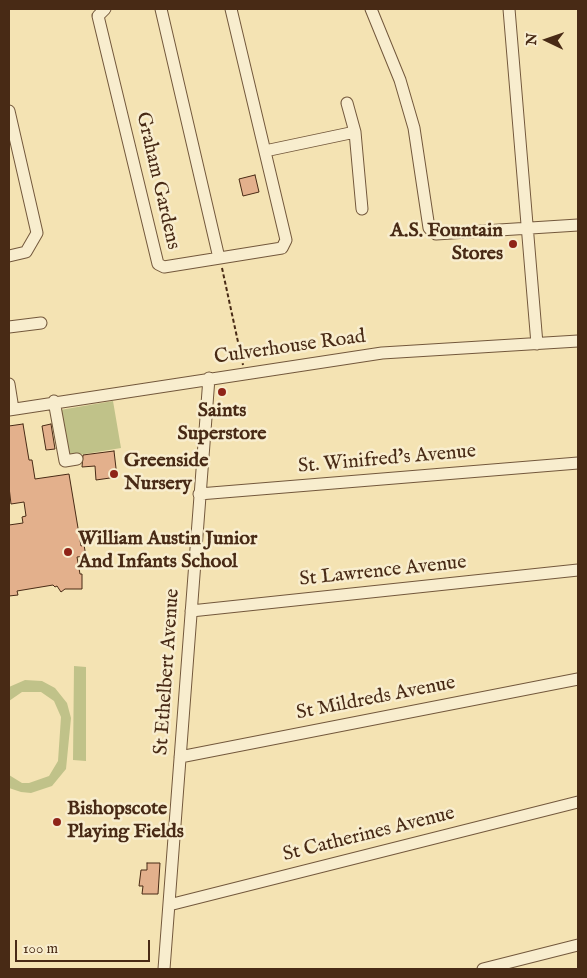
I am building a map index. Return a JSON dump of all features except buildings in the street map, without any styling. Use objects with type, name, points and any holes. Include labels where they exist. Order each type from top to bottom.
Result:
[{"type":"street","name":"Graham Gardens","points":[[105,9],[98,16],[158,264],[164,267],[282,248],[286,240],[231,9]]},
{"type":"street","points":[[161,9],[219,258]]},
{"type":"street","points":[[371,9],[400,80],[414,128],[428,228],[436,234],[578,225]]},
{"type":"street","points":[[509,9],[537,344]]},
{"type":"street","points":[[347,102],[355,132],[362,208]]},
{"type":"street","points":[[9,111],[37,233],[26,252],[9,256]]},
{"type":"street","points":[[265,151],[355,132]]},
{"type":"street","points":[[9,327],[41,323]]},
{"type":"street","name":"Culverhouse Road","points":[[11,409],[382,353],[578,341]]},
{"type":"street","name":"St Ethelbert Avenue","points":[[164,969],[208,378]]},
{"type":"street","points":[[9,384],[11,409]]},
{"type":"street","points":[[54,401],[65,461],[76,459]]},
{"type":"street","name":"St. Winifred's Avenue","points":[[200,494],[578,462]]},
{"type":"street","name":"St Lawrence Avenue","points":[[191,611],[578,570]]},
{"type":"street","name":"St Mildreds Avenue","points":[[180,757],[578,679]]},
{"type":"street","name":"St Catherines Avenue","points":[[169,905],[578,802]]},
{"type":"street","points":[[483,969],[578,945]]},
{"type":"path","points":[[219,258],[244,373]]},
{"type":"green space","points":[[113,401],[121,448],[67,457],[60,410]]},
{"type":"green space","points":[[74,666],[86,667],[86,761],[73,760]]},
{"type":"green space","points":[[25,680],[42,681],[55,688],[67,703],[71,718],[66,769],[52,786],[31,793],[9,788],[9,775],[22,783],[29,783],[49,776],[58,761],[61,717],[54,701],[41,692],[22,692],[9,701],[9,687]]},
{"type":"place","name":"A.S. Fountain Stores","points":[[513,244]]},
{"type":"place","name":"Saints Superstore","points":[[222,392]]},
{"type":"place","name":"Greenside Nursery","points":[[114,474]]},
{"type":"place","name":"William Austin Junior And Infants School","points":[[68,552]]},
{"type":"place","name":"Bishopscote Playing Fields","points":[[57,822]]}]
